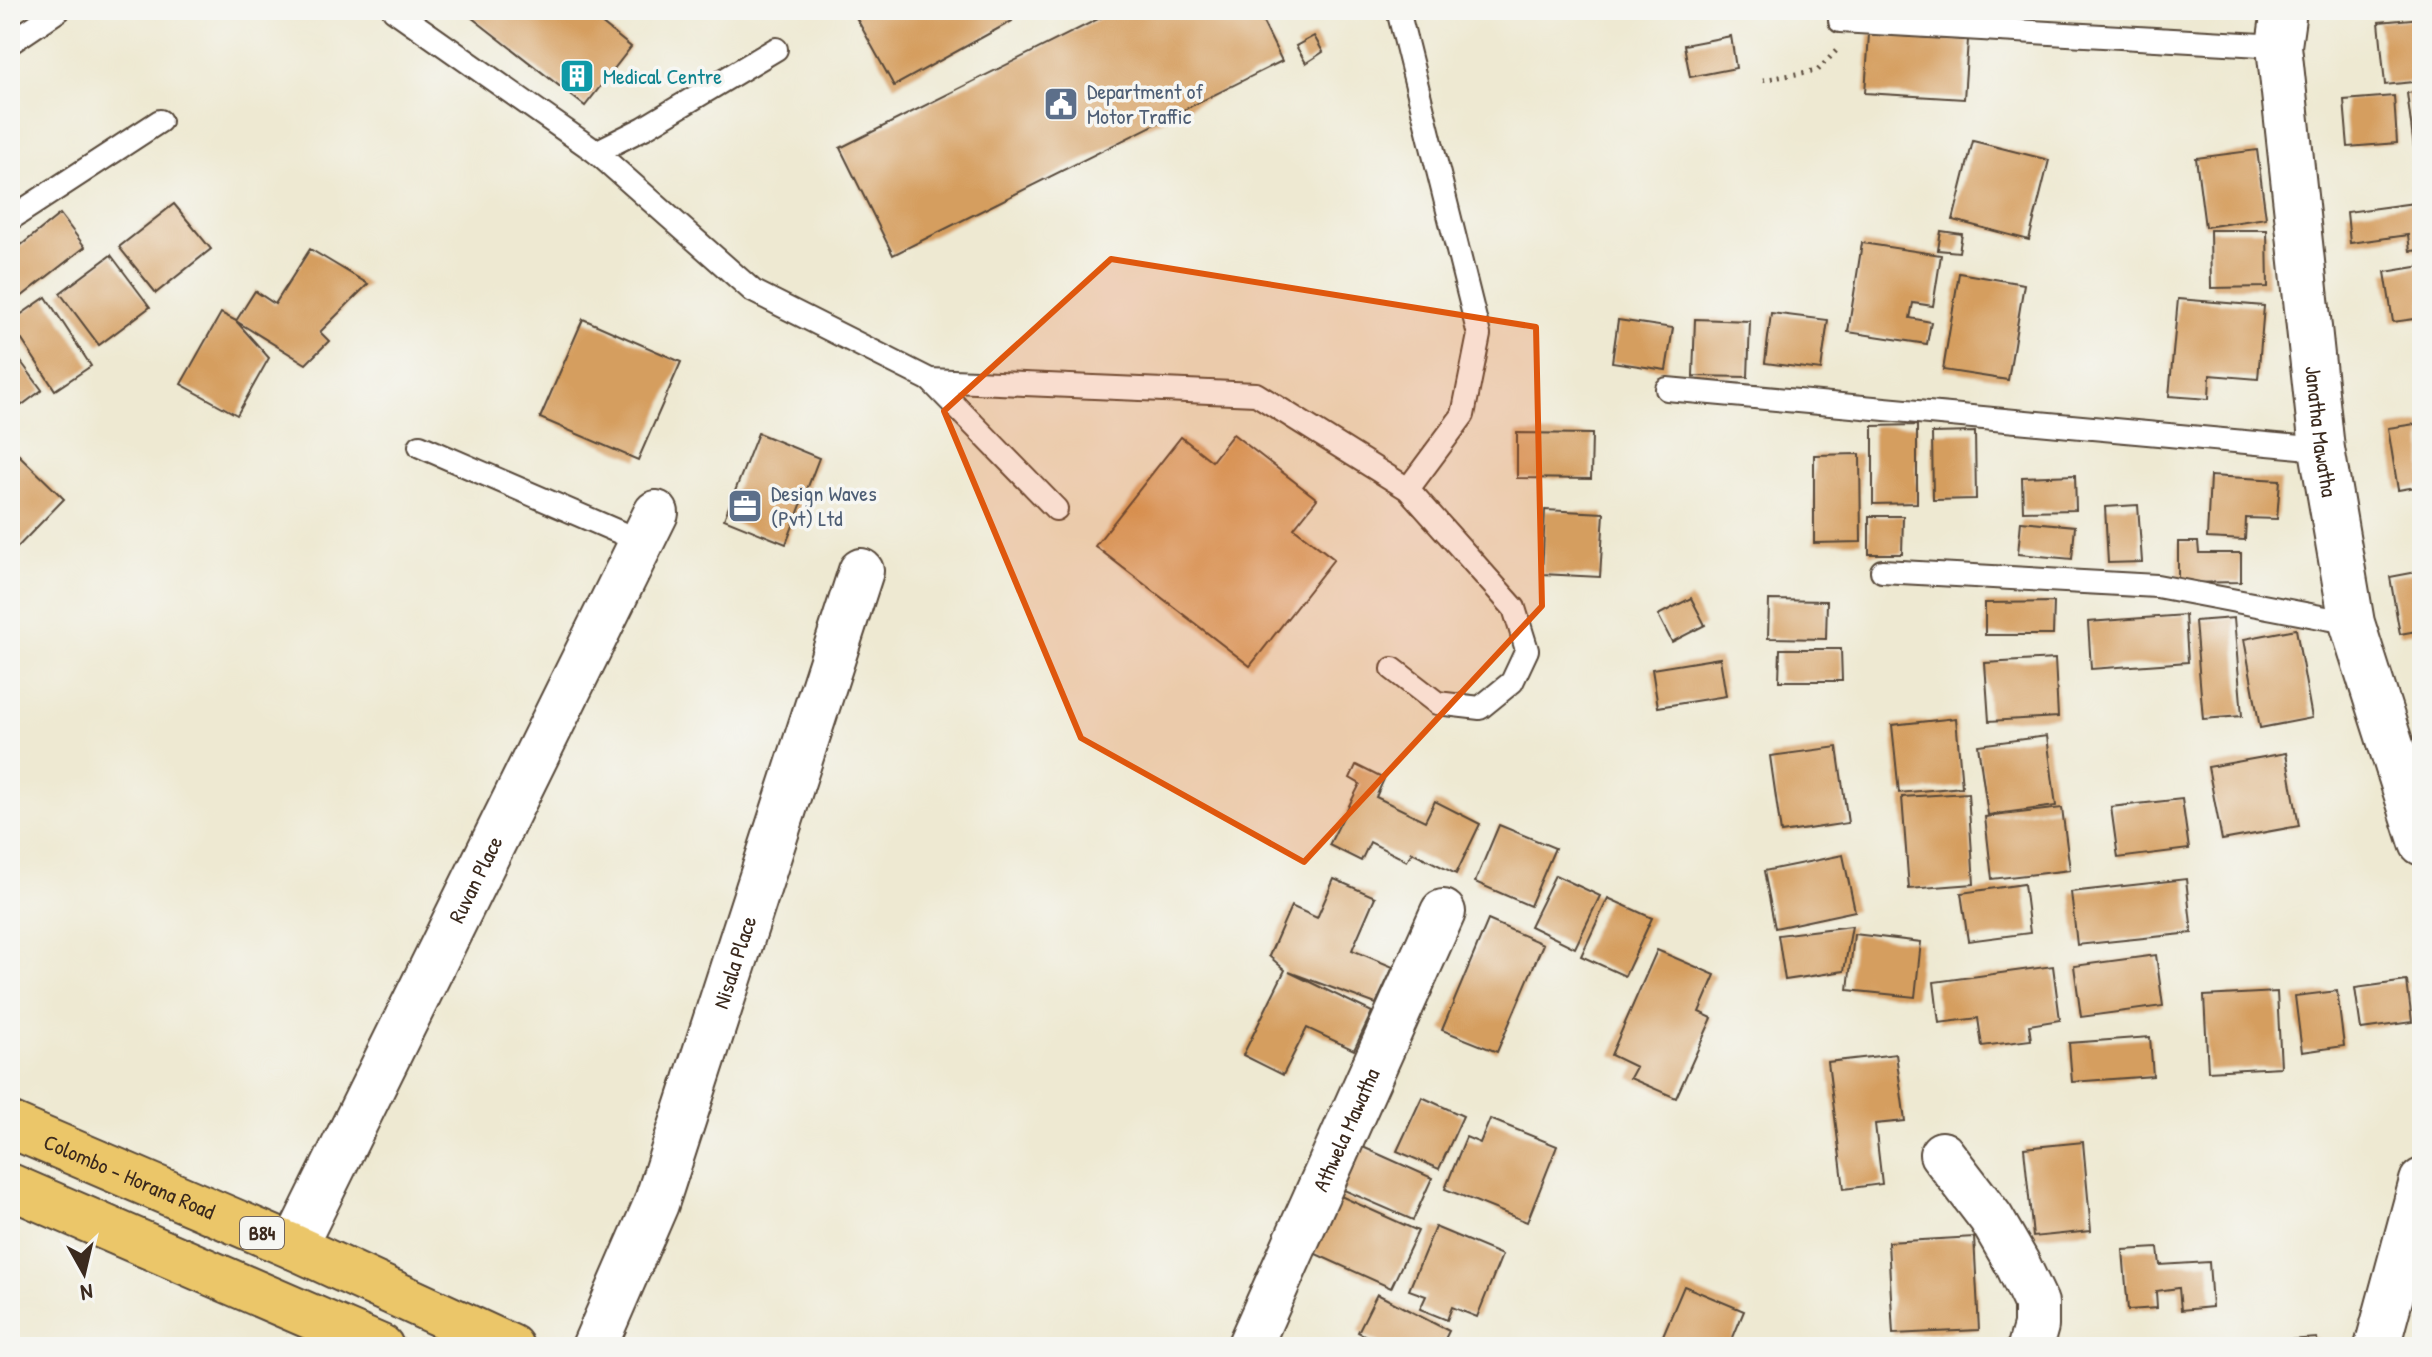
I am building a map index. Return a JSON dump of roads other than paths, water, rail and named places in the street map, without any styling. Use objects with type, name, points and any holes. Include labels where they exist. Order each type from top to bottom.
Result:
[{"type":"main road","name":"Colombo - Horana Road","points":[[10,1125],[294,1247],[511,1347]]},
{"type":"main road","points":[[10,1186],[381,1347]]},
{"type":"street","name":"Janatha Mawatha","points":[[2282,28],[2322,449],[2352,623],[2422,843]]},
{"type":"street","name":"Ruvan Place","points":[[294,1247],[649,527]]},
{"type":"street","name":"Nisala Place","points":[[594,1347],[656,1204],[861,571]]},
{"type":"street","name":"Athwela Mawatha","points":[[1249,1347],[1443,912]]},
{"type":"street","points":[[1942,1154],[1991,1218],[2036,1303],[2036,1326],[2030,1347]]},
{"type":"street","points":[[2377,1347],[2422,1181]]},
{"type":"lane","points":[[10,43],[59,10]]},
{"type":"lane","points":[[394,10],[596,152],[753,291],[930,380],[1056,509]]},
{"type":"lane","points":[[1398,10],[1479,335],[1463,415],[1408,489]]},
{"type":"lane","points":[[1840,10],[1840,21],[2282,28]]},
{"type":"lane","points":[[596,152],[644,128],[776,49]]},
{"type":"lane","points":[[10,219],[160,121]]},
{"type":"lane","points":[[930,380],[1256,394],[1408,489],[1514,608],[1527,650],[1512,682],[1480,708],[1437,703],[1393,669]]},
{"type":"lane","points":[[1667,389],[2322,449]]},
{"type":"lane","points":[[420,446],[649,527]]},
{"type":"lane","points":[[1882,571],[2157,586],[2352,623]]},
{"type":"place","name":"Medical Centre","points":[[577,76]]},
{"type":"place","name":"Department of Motor Traffic","points":[[1061,104]]},
{"type":"place","name":"Design Waves (Pvt) Ltd","points":[[745,506]]}]
